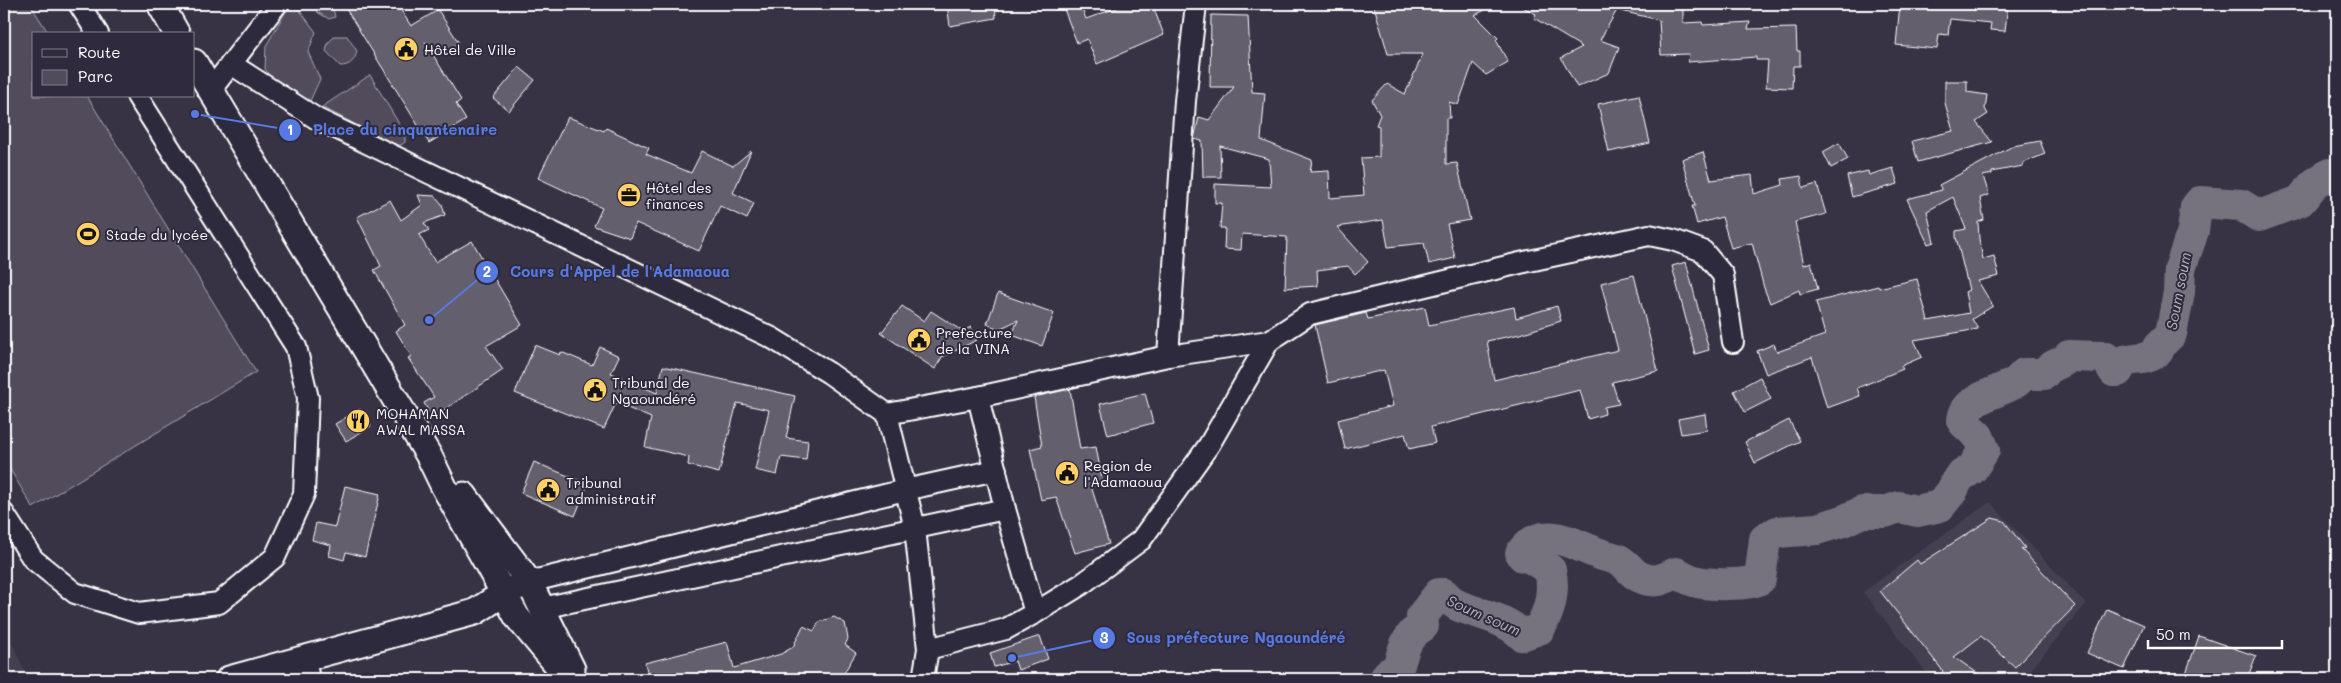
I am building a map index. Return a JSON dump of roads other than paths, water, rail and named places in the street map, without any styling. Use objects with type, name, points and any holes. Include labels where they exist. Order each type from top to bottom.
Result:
[{"type":"main road","points":[[160,4],[176,32]]},
{"type":"main road","points":[[195,64],[429,456],[444,487],[517,617],[569,679]]},
{"type":"main road","points":[[429,456],[452,480],[529,582],[576,679]]},
{"type":"main road","points":[[229,679],[307,669],[475,612],[504,593],[529,582]]},
{"type":"main road","points":[[475,612],[517,617],[542,608]]},
{"type":"street","points":[[78,4],[97,32]]},
{"type":"street","points":[[210,90],[277,4]]},
{"type":"street","points":[[1168,356],[1185,101],[1196,4]]},
{"type":"street","points":[[231,64],[317,119],[772,338],[829,373],[887,414],[915,528],[928,650],[923,679]]},
{"type":"street","points":[[4,514],[33,559],[75,593],[140,613],[219,603],[275,557],[304,494],[308,398],[296,348],[139,98]]},
{"type":"street","points":[[887,414],[978,397],[1168,356],[1269,341],[1310,314],[1520,263],[1649,236],[1674,240],[1703,251],[1713,263],[1723,276],[1733,342]]},
{"type":"street","points":[[928,650],[1006,629],[1036,613],[1082,584],[1141,540],[1209,445],[1269,341]]},
{"type":"street","points":[[978,397],[1005,509],[1036,613]]},
{"type":"street","points":[[529,582],[905,490],[996,470]]},
{"type":"street","points":[[542,608],[1005,509]]},
{"type":"waterway","name":"Soum soum","points":[[1385,679],[1388,674],[1398,668],[1406,644],[1413,634],[1423,626],[1422,616],[1439,594],[1444,594],[1459,606],[1500,621],[1522,635],[1539,629],[1546,615],[1552,593],[1550,570],[1531,558],[1523,556],[1521,553],[1529,544],[1538,539],[1548,537],[1568,541],[1616,559],[1637,576],[1645,579],[1663,579],[1676,573],[1700,582],[1738,584],[1760,579],[1765,539],[1777,532],[1817,529],[1843,521],[1862,512],[1885,512],[1899,507],[1917,511],[1940,506],[1952,491],[1959,477],[1972,469],[1984,450],[1978,436],[1963,422],[1969,407],[1976,401],[2009,386],[2024,374],[2044,374],[2049,368],[2069,356],[2106,358],[2114,371],[2118,371],[2121,362],[2145,358],[2158,351],[2159,346],[2171,334],[2179,292],[2180,269],[2193,231],[2196,207],[2200,202],[2241,205],[2259,216],[2300,201],[2314,184],[2329,174],[2337,174]]},
{"type":"place","name":"Hôtel de Ville","points":[[406,49]]},
{"type":"place","name":"Place du cinquantenaire","points":[[195,114]]},
{"type":"place","name":"Hôtel des finances","points":[[629,195]]},
{"type":"place","name":"Stade du lycée","points":[[88,234]]},
{"type":"place","name":"Cours d'Appel de l'Adamaoua","points":[[429,320]]},
{"type":"place","name":"Prefecture de la VINA","points":[[919,340]]},
{"type":"place","name":"Tribunal de Ngaoundéré","points":[[595,390]]},
{"type":"place","name":"MOHAMAN AWAL MASSA","points":[[358,421]]},
{"type":"place","name":"Region de l'Adamaoua","points":[[1067,473]]},
{"type":"place","name":"Tribunal administratif","points":[[548,490]]},
{"type":"place","name":"Sous préfecture Ngaoundéré","points":[[1012,658]]}]
